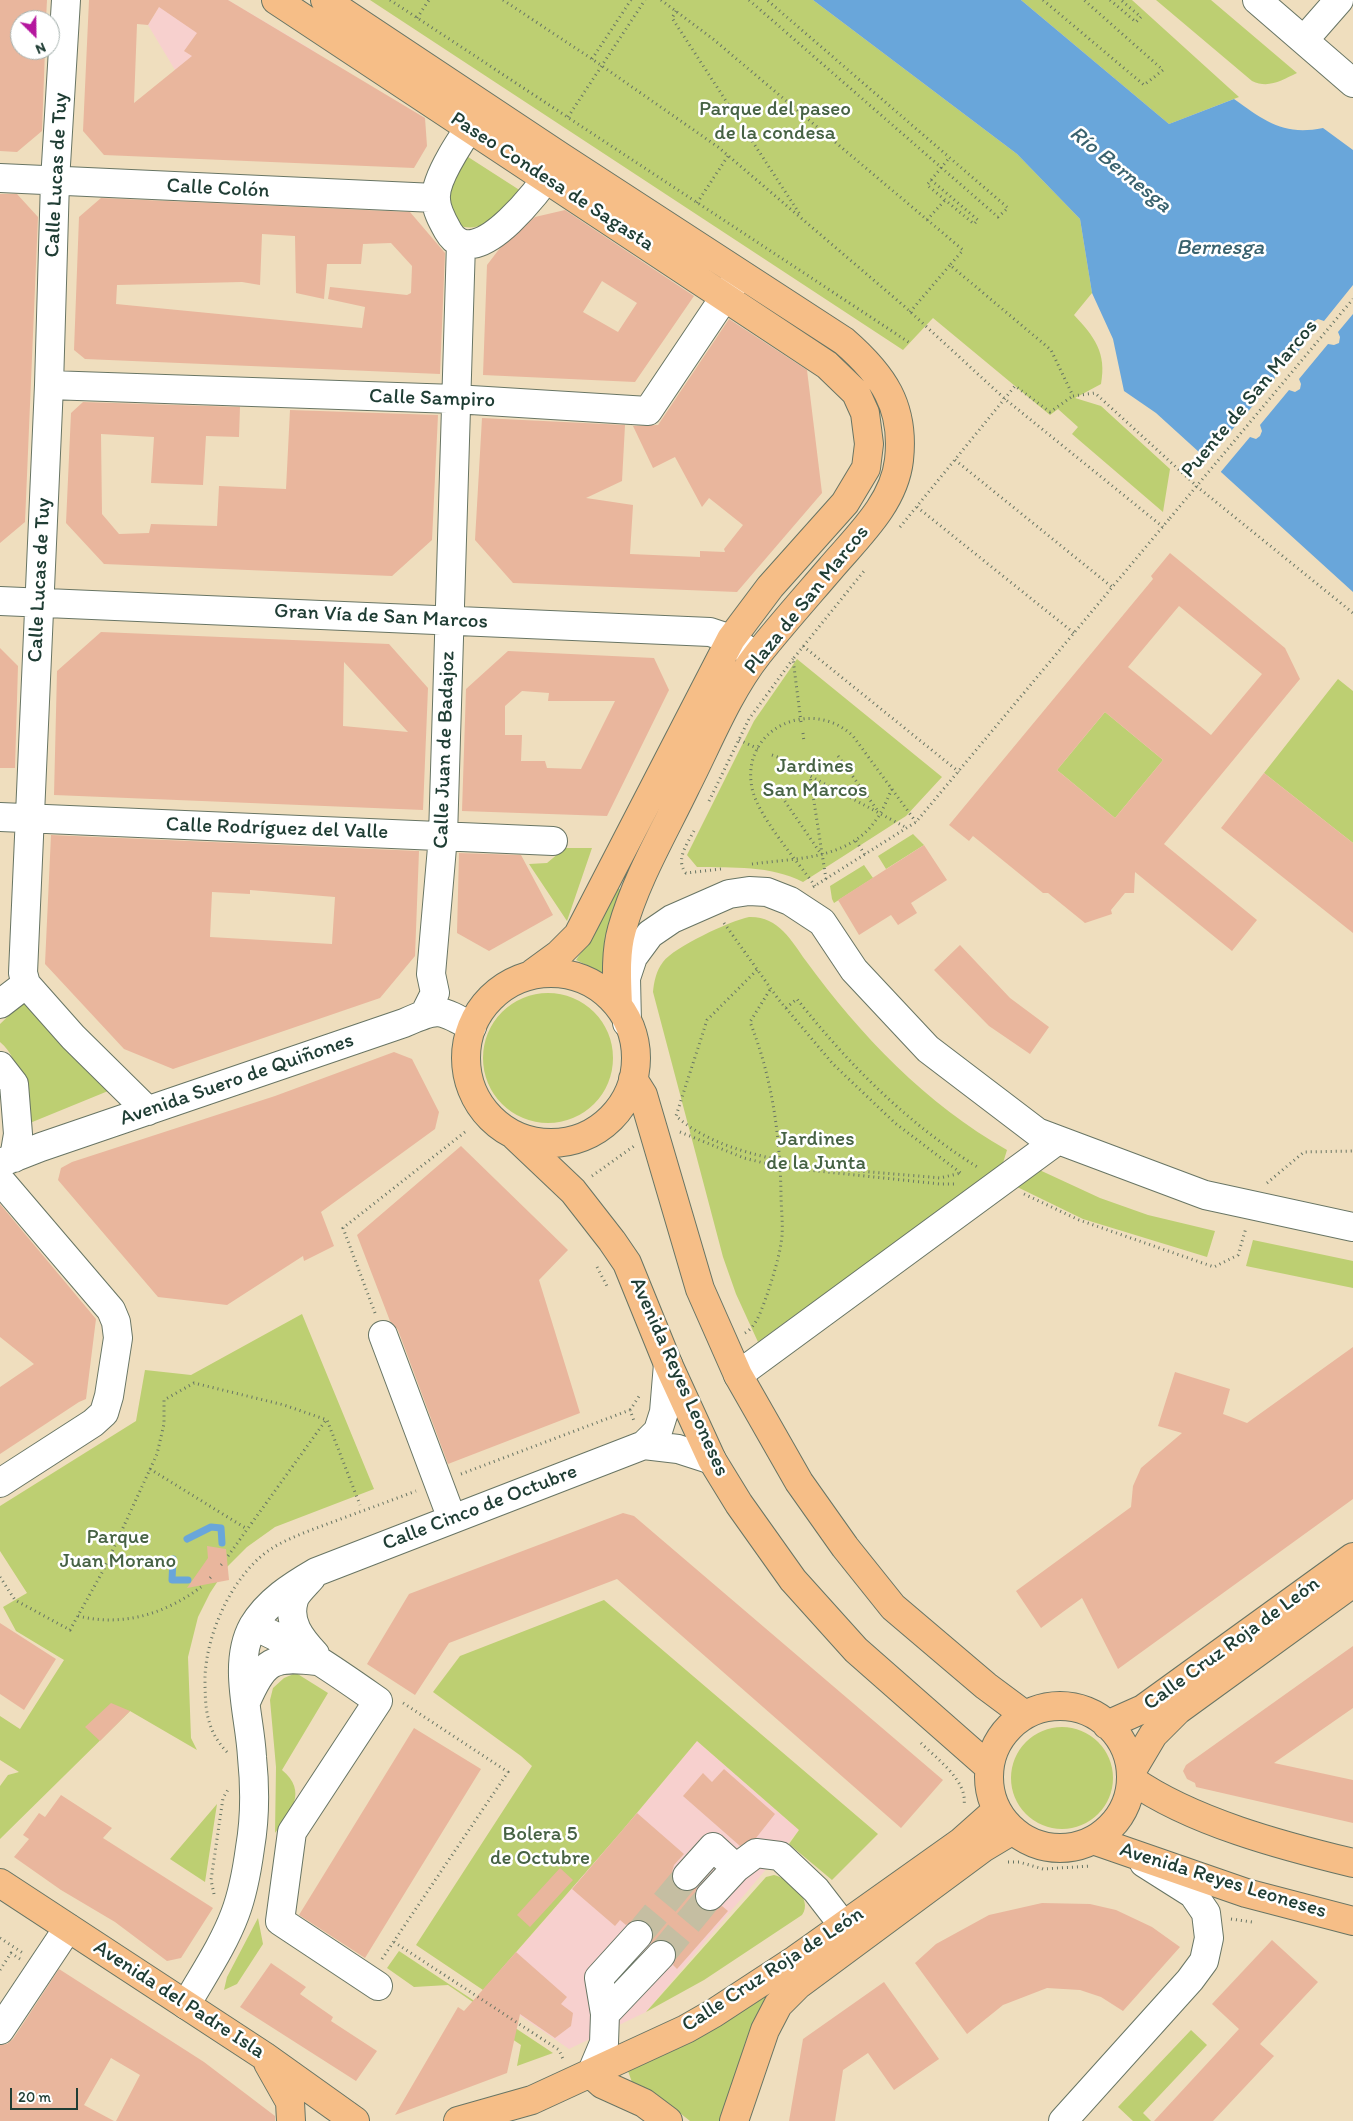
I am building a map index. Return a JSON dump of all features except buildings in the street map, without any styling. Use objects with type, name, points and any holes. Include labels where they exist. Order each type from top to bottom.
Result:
[{"type":"main road","name":"Paseo Condesa de Sagasta","points":[[276,0],[477,118],[554,168],[725,295],[827,365]]},
{"type":"main road","name":"Paseo Condesa de Sagasta","points":[[325,0],[477,118]]},
{"type":"main road","name":"Paseo Condesa de Sagasta","points":[[554,168],[741,273],[844,341]]},
{"type":"main road","name":"Plaza de San Marcos","points":[[623,1014],[617,968],[621,930],[639,883],[723,711],[756,656],[875,516],[890,490],[899,461],[899,429],[893,402],[880,376],[844,341]]},
{"type":"main road","name":"Plaza de San Marcos","points":[[533,973],[559,954],[578,935],[731,639],[770,587],[845,503],[866,468],[869,444],[865,413],[856,394],[827,365]]},
{"type":"main road","points":[[533,973],[557,974],[580,978],[600,989],[623,1014],[635,1060],[633,1079],[624,1104],[606,1124],[583,1137],[557,1143],[515,1136],[498,1126],[474,1096],[466,1057],[473,1025],[491,996],[512,982],[533,973]]},
{"type":"main road","points":[[633,1079],[646,1104],[674,1208],[700,1289],[738,1375],[799,1482],[846,1548],[893,1607],[986,1686],[1025,1715]]},
{"type":"main road","name":"Avenida Reyes Leoneses","points":[[515,1136],[562,1179],[612,1241],[627,1264],[668,1364],[712,1460],[739,1504],[792,1580],[856,1650],[989,1767]]},
{"type":"main road","name":"Calle Cruz Roja de León","points":[[1108,1726],[1143,1709],[1353,1556]]},
{"type":"main road","name":"Calle Cruz Roja de León","points":[[1132,1776],[1153,1735],[1178,1710],[1353,1583]]},
{"type":"main road","points":[[1068,1707],[1090,1713],[1108,1726],[1119,1738],[1128,1754],[1132,1776],[1121,1813],[1109,1828],[1094,1853],[1072,1847],[1050,1848],[1029,1841],[1005,1820],[991,1794],[989,1767],[997,1744],[1008,1729],[1025,1715],[1044,1708],[1068,1707]]},
{"type":"main road","points":[[1132,1776],[1146,1790],[1187,1810],[1263,1839],[1353,1863]]},
{"type":"main road","name":"Calle Cruz Roja de León","points":[[458,2121],[532,2100],[591,2074],[714,2013],[967,1837],[1005,1820]]},
{"type":"main road","name":"Calle Cruz Roja de León","points":[[734,2121],[765,2030],[778,2005],[798,1985],[984,1848],[1005,1820]]},
{"type":"main road","name":"Avenida Reyes Leoneses","points":[[1094,1853],[1128,1852],[1246,1893],[1353,1921]]},
{"type":"main road","name":"Avenida del Padre Isla","points":[[0,1882],[264,2056],[356,2121]]},
{"type":"main road","points":[[264,2056],[290,2102],[291,2121]]},
{"type":"main road","points":[[591,2074],[602,2084],[644,2103],[668,2121]]},
{"type":"main road","name":"Calle Cruz Roja de León","points":[[512,2121],[532,2100]]},
{"type":"street","name":"Calle Lucas de Tuy","points":[[26,984],[23,973],[28,818],[50,385],[55,181],[66,0]]},
{"type":"street","points":[[1257,0],[1353,83]]},
{"type":"street","points":[[1304,40],[1339,0]]},
{"type":"street","points":[[477,118],[444,171],[435,198],[442,219],[451,236],[461,243],[475,243],[489,237],[513,218],[554,168]]},
{"type":"street","name":"Calle Colón","points":[[0,178],[435,198]]},
{"type":"street","name":"Calle Juan de Badajoz","points":[[430,1003],[430,974],[443,836],[461,243]]},
{"type":"street","name":"Calle Sampiro","points":[[50,385],[455,399],[648,411],[741,273]]},
{"type":"street","name":"Gran Vía de San Marcos","points":[[0,601],[710,632],[731,639],[756,656]]},
{"type":"street","name":"Calle Rodríguez del Valle","points":[[0,817],[553,841]]},
{"type":"street","points":[[623,1014],[626,978],[633,956],[650,934],[672,919],[729,894],[749,891],[767,892],[790,901],[822,922],[854,970],[928,1049],[1037,1132],[1205,1195],[1353,1227]]},
{"type":"street","points":[[0,1004],[26,984],[73,1037],[148,1111]]},
{"type":"street","points":[[430,1003],[463,1008],[473,1025]]},
{"type":"street","name":"Avenida Suero de Quiñones","points":[[5,1167],[148,1111],[404,1023],[430,1003]]},
{"type":"street","points":[[0,1066],[14,1084],[18,1134],[5,1167],[111,1310],[116,1322],[118,1338],[109,1396],[104,1413],[93,1424],[0,1483]]},
{"type":"street","points":[[738,1375],[1058,1140]]},
{"type":"street","points":[[383,1335],[452,1519]]},
{"type":"street","name":"Calle Cinco de Octubre","points":[[186,2005],[231,1925],[244,1884],[251,1846],[253,1758],[246,1702],[245,1651],[253,1626],[284,1591],[316,1572],[644,1445],[658,1431],[664,1412],[668,1364]]},
{"type":"street","name":"Calle Cinco de Octubre","points":[[644,1445],[678,1449],[712,1460]]},
{"type":"street","name":"Calle Cinco de Octubre","points":[[316,1572],[294,1600],[293,1616],[298,1635],[323,1662]]},
{"type":"street","name":"Calle Cinco de Octubre","points":[[253,1626],[274,1635],[323,1662],[378,1701],[292,1832],[280,1921],[378,1975]]},
{"type":"street","name":"Calle Cinco de Octubre","points":[[246,1702],[258,1673],[276,1662],[288,1658],[323,1662]]},
{"type":"street","points":[[687,1876],[713,1847],[736,1868]]},
{"type":"street","points":[[1063,2121],[1190,1980],[1204,1961],[1209,1938],[1206,1913],[1192,1894],[1128,1852]]},
{"type":"street","points":[[710,1896],[736,1868],[756,1853],[780,1856],[816,1890],[843,1925]]},
{"type":"street","points":[[0,2030],[68,1928]]},
{"type":"street","points":[[591,2074],[604,2043],[605,2014],[599,1978],[638,1935]]},
{"type":"street","points":[[605,2014],[661,1955]]},
{"type":"street","points":[[604,2043],[631,2054]]},
{"type":"path","points":[[390,0],[910,343]]},
{"type":"path","points":[[417,18],[429,0]]},
{"type":"path","points":[[503,0],[592,58],[728,156],[910,312],[1005,398],[1163,527]]},
{"type":"path","points":[[592,58],[631,0]]},
{"type":"path","points":[[568,117],[645,0]]},
{"type":"path","points":[[661,0],[713,39],[963,250],[910,312]]},
{"type":"path","points":[[749,0],[998,217],[1008,208],[767,0]]},
{"type":"path","points":[[1043,0],[1144,85],[1163,70],[1084,0]]},
{"type":"path","points":[[1110,0],[1136,22],[1140,17],[1121,0]]},
{"type":"path","points":[[676,11],[672,18],[804,220]]},
{"type":"path","points":[[696,203],[728,156]]},
{"type":"path","points":[[931,180],[978,220],[974,224],[927,185],[931,180],[950,157]]},
{"type":"path","points":[[927,220],[945,200]]},
{"type":"path","points":[[950,265],[1051,350],[1073,396]]},
{"type":"path","name":"Puente de San Marcos","points":[[806,892],[916,822],[1353,299]]},
{"type":"path","points":[[898,529],[1015,386],[1050,412],[1073,396],[1095,393],[1200,489],[1353,613]]},
{"type":"path","points":[[955,460],[1112,587]]},
{"type":"path","points":[[917,507],[1074,633]]},
{"type":"path","points":[[706,807],[749,719],[792,659],[867,567]]},
{"type":"path","points":[[803,646],[959,772]]},
{"type":"path","points":[[792,659],[801,720]]},
{"type":"path","points":[[820,893],[762,811],[753,793],[751,774],[760,749],[776,729],[801,720],[819,718],[844,728],[853,736],[916,822]]},
{"type":"path","points":[[803,733],[804,742]]},
{"type":"path","points":[[739,740],[760,749]]},
{"type":"path","points":[[772,755],[780,758]]},
{"type":"path","points":[[838,756],[880,813]]},
{"type":"path","points":[[826,879],[810,776],[907,828]]},
{"type":"path","points":[[743,866],[822,855],[839,850],[866,832],[880,813],[892,789]]},
{"type":"path","points":[[782,797],[822,855]]},
{"type":"path","points":[[698,823],[681,857],[683,870],[686,873],[725,868]]},
{"type":"path","points":[[856,840],[865,855]]},
{"type":"path","points":[[718,921],[725,923],[801,1027],[850,1082],[895,1123],[966,1177]]},
{"type":"path","points":[[758,970],[707,1020],[676,1116],[687,1126],[724,1144],[780,1161],[940,1178],[961,1173]]},
{"type":"path","points":[[743,1334],[752,1330],[763,1307],[776,1263],[782,1233],[780,1161],[768,1076],[750,1022],[771,988]]},
{"type":"path","points":[[383,1335],[343,1228],[465,1132]]},
{"type":"path","points":[[674,1133],[680,1132],[744,1158],[780,1167],[940,1184],[965,1182]]},
{"type":"path","points":[[586,1180],[636,1145]]},
{"type":"path","points":[[1262,1187],[1304,1152],[1353,1151]]},
{"type":"path","points":[[593,1258],[609,1290]]},
{"type":"path","points":[[0,1577],[15,1600],[70,1630],[104,1569],[150,1469],[163,1435],[164,1400],[194,1383],[284,1405],[327,1420],[360,1505]]},
{"type":"path","points":[[630,1410],[640,1394]]},
{"type":"path","points":[[228,1556],[327,1420]]},
{"type":"path","points":[[150,1469],[247,1529]]},
{"type":"path","points":[[78,1616],[107,1620],[138,1618],[177,1603],[201,1587]]},
{"type":"path","points":[[378,1975],[394,1942],[508,1772],[403,1702]]},
{"type":"path","points":[[1003,1862],[1020,1862],[1043,1868],[1094,1853]]},
{"type":"path","points":[[0,1938],[30,1958]]},
{"type":"path","points":[[394,1942],[559,2050],[565,2061]]},
{"type":"shaded area","points":[[163,0],[228,0],[314,51],[260,97],[175,70],[148,25]]},
{"type":"shaded area","points":[[697,1741],[799,1830],[646,2012],[569,2049],[483,1990],[621,1832]]},
{"type":"green space","name":"Parque del paseo de la condesa","points":[[370,0],[813,0],[1017,154],[1080,219],[1092,293],[1074,315],[1088,330],[1097,346],[1102,363],[1102,373],[1101,384],[1075,398],[1101,406],[1170,469],[1163,512],[1072,434],[1078,427],[1058,409],[1050,415],[933,318],[903,350]]},
{"type":"green space","points":[[1021,0],[1132,0],[1239,97],[1169,124]]},
{"type":"green space","points":[[1156,0],[1211,0],[1297,73],[1270,84],[1252,81]]},
{"type":"green space","points":[[465,155],[521,191],[501,214],[493,220],[476,227],[456,225],[443,202]]},
{"type":"green space","name":"Jardines San Marcos","points":[[797,659],[942,777],[906,816],[803,882],[778,873],[751,868],[697,867],[687,855],[754,721]]},
{"type":"green space","points":[[1338,679],[1353,691],[1353,843],[1264,773]]},
{"type":"green space","points":[[1105,712],[1163,760],[1115,818],[1057,770]]},
{"type":"green space","points":[[913,834],[924,845],[886,869],[878,856]]},
{"type":"green space","points":[[565,848],[592,848],[567,921],[529,864],[547,863]]},
{"type":"green space","points":[[864,865],[873,878],[834,903],[830,886]]},
{"type":"green space","points":[[614,887],[623,890],[605,974],[576,960],[595,932]]},
{"type":"green space","name":"Jardines de la Junta","points":[[749,917],[768,921],[783,931],[849,1015],[896,1066],[949,1111],[977,1132],[1007,1150],[1003,1163],[996,1170],[758,1342],[736,1294],[723,1257],[653,992],[659,969],[669,956],[703,935]]},
{"type":"green space","points":[[548,993],[561,994],[573,998],[594,1012],[608,1033],[612,1045],[612,1071],[608,1083],[594,1104],[573,1118],[561,1122],[548,1123],[535,1122],[523,1118],[502,1104],[488,1083],[484,1071],[483,1058],[484,1045],[488,1033],[502,1012],[523,998],[535,994]]},
{"type":"green space","points":[[26,999],[113,1089],[25,1125],[20,1080],[13,1059],[0,1042],[0,1024]]},
{"type":"green space","points":[[1033,1167],[1100,1198],[1148,1215],[1215,1231],[1207,1257],[1083,1219],[1011,1184]]},
{"type":"green space","points":[[1253,1240],[1353,1261],[1353,1288],[1246,1266]]},
{"type":"green space","name":"Parque Juan Morano","points":[[302,1314],[374,1489],[275,1527],[247,1547],[227,1567],[210,1593],[198,1617],[188,1657],[191,1738],[197,1750],[130,1711],[0,1839],[0,1786],[8,1775],[19,1772],[0,1760],[0,1716],[20,1729],[64,1660],[16,1631],[3,1607],[27,1593],[0,1551],[0,1506],[136,1421],[145,1370],[191,1375]]},
{"type":"green space","name":"Bolera 5 de Octubre","points":[[604,1600],[878,1834],[832,1880],[789,1844],[799,1830],[697,1741],[621,1832],[483,1990],[416,1945],[532,1766],[433,1692],[460,1656]]},
{"type":"green space","points":[[296,1673],[328,1693],[282,1770],[290,1778],[295,1794],[291,1809],[275,1833],[276,1767],[270,1700],[273,1688],[284,1678]]},
{"type":"green space","points":[[1062,1727],[1081,1731],[1098,1742],[1109,1759],[1113,1778],[1109,1797],[1098,1814],[1081,1825],[1062,1829],[1043,1825],[1026,1814],[1015,1797],[1011,1778],[1015,1759],[1026,1742],[1043,1731]]},
{"type":"green space","points":[[217,1804],[205,1882],[170,1859]]},
{"type":"green space","points":[[774,1875],[786,1880],[798,1890],[805,1902],[805,1909],[802,1915],[704,1980],[646,2012],[766,1877]]},
{"type":"green space","points":[[258,1918],[263,1944],[237,1984],[224,1990],[227,1977]]},
{"type":"green space","points":[[399,1951],[553,2053],[517,2066],[521,2045],[491,2025],[486,2011],[448,1985],[414,1987],[387,1968]]},
{"type":"green space","points":[[771,1992],[751,2029],[720,2121],[690,2121],[656,2094],[633,2085],[628,2071],[733,2016]]},
{"type":"green space","points":[[1191,2030],[1207,2045],[1143,2113],[1151,2121],[1133,2121],[1118,2107]]},
{"type":"water","name":"Bernesga","points":[[813,0],[1021,0],[1169,124],[1234,99],[1275,125],[1297,130],[1323,128],[1353,150],[1353,592],[1156,413],[1124,391],[1113,339],[1092,293],[1080,219],[1017,154]]},
{"type":"pier","points":[[1353,285],[1353,314],[1338,332],[1340,337],[1339,343],[1334,345],[1328,344],[1299,379],[1300,389],[1295,392],[1289,390],[1260,425],[1262,431],[1260,436],[1256,439],[1250,437],[1219,474],[1206,462],[1236,425],[1235,415],[1240,412],[1246,414],[1275,378],[1273,373],[1275,368],[1280,365],[1285,367],[1314,332],[1313,322],[1318,319],[1324,321]]},
{"type":"waterway","points":[[187,1539],[211,1527],[221,1528],[222,1543]]},
{"type":"waterway","points":[[173,1559],[172,1580],[188,1580]]},
{"type":"tunnel","points":[[638,1935],[687,1876]]},
{"type":"tunnel","points":[[661,1955],[710,1896]]},
{"type":"water label","name":"Río Bernesga","points":[[1120,170]]}]
